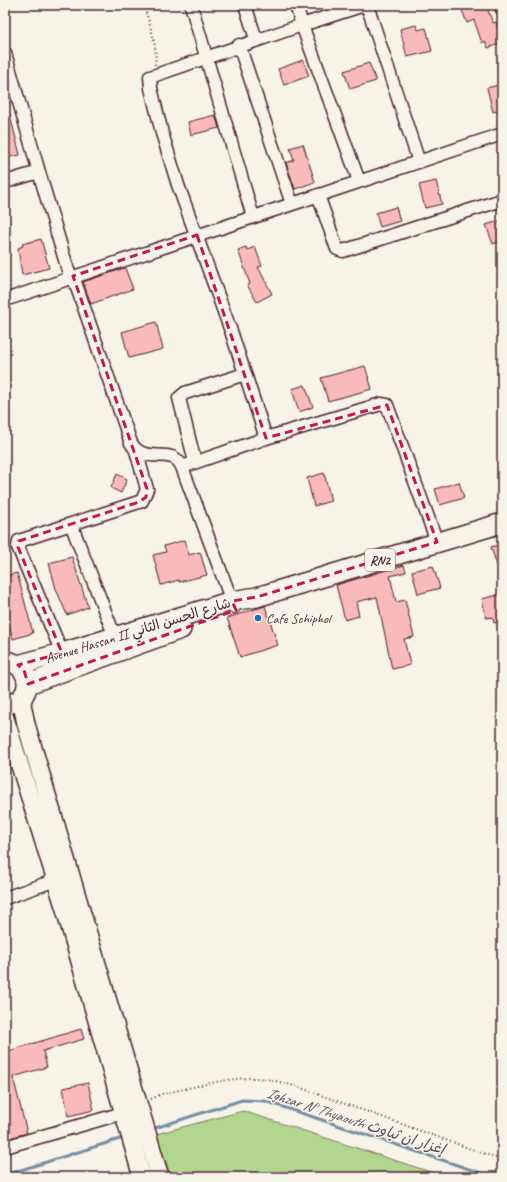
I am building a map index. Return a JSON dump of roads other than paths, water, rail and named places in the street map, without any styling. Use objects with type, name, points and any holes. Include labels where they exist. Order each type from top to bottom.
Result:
[{"type":"main road","name":"Avenue Hassan II شارع الحسن الثاني","points":[[26,689],[234,605],[502,523]]},
{"type":"main road","name":"Avenue Hassan II شارع الحسن الثاني","points":[[12,663],[62,653],[234,605]]},
{"type":"main road","name":"RN2","points":[[5,704],[15,702],[26,689],[24,670],[12,663]]},
{"type":"street","points":[[191,5],[253,217]]},
{"type":"street","points":[[245,5],[256,39]]},
{"type":"street","points":[[296,5],[359,181]]},
{"type":"street","points":[[266,438],[197,235],[178,185],[162,133],[151,88],[150,77],[238,45],[364,5]]},
{"type":"street","points":[[367,5],[419,162]]},
{"type":"street","points":[[500,5],[502,9]]},
{"type":"street","points":[[238,45],[292,204]]},
{"type":"street","points":[[5,53],[39,172],[72,277],[131,443],[136,452],[147,489],[142,501],[20,540],[18,547],[62,653]]},
{"type":"street","points":[[5,300],[502,134]]},
{"type":"street","points":[[5,182],[39,172]]},
{"type":"street","points":[[318,195],[337,249],[343,251],[502,200]]},
{"type":"street","points":[[196,462],[179,398],[185,393],[245,374]]},
{"type":"street","points":[[182,467],[266,438],[381,404],[387,405],[437,542]]},
{"type":"street","points":[[136,452],[145,455],[170,456],[180,462],[234,605]]},
{"type":"street","points":[[71,524],[115,637]]},
{"type":"street","points":[[26,689],[22,704],[26,724],[133,1116],[134,1151],[142,1177]]},
{"type":"street","points":[[5,718],[133,1116],[150,1145],[160,1177]]},
{"type":"street","points":[[5,898],[56,880]]},
{"type":"street","points":[[5,1147],[133,1116]]},
{"type":"street","points":[[134,1151],[150,1145]]},
{"type":"waterway","name":"Ighzar N' Thyaouth إغزار ان ثياوث","points":[[152,1129],[242,1100],[265,1101],[493,1177]]},
{"type":"waterway","name":"Ighzar N' Thyaouth إغزار ان ثياوث","points":[[5,1175],[126,1137]]},
{"type":"place","name":"Cafe Schiphol","points":[[258,618]]}]
